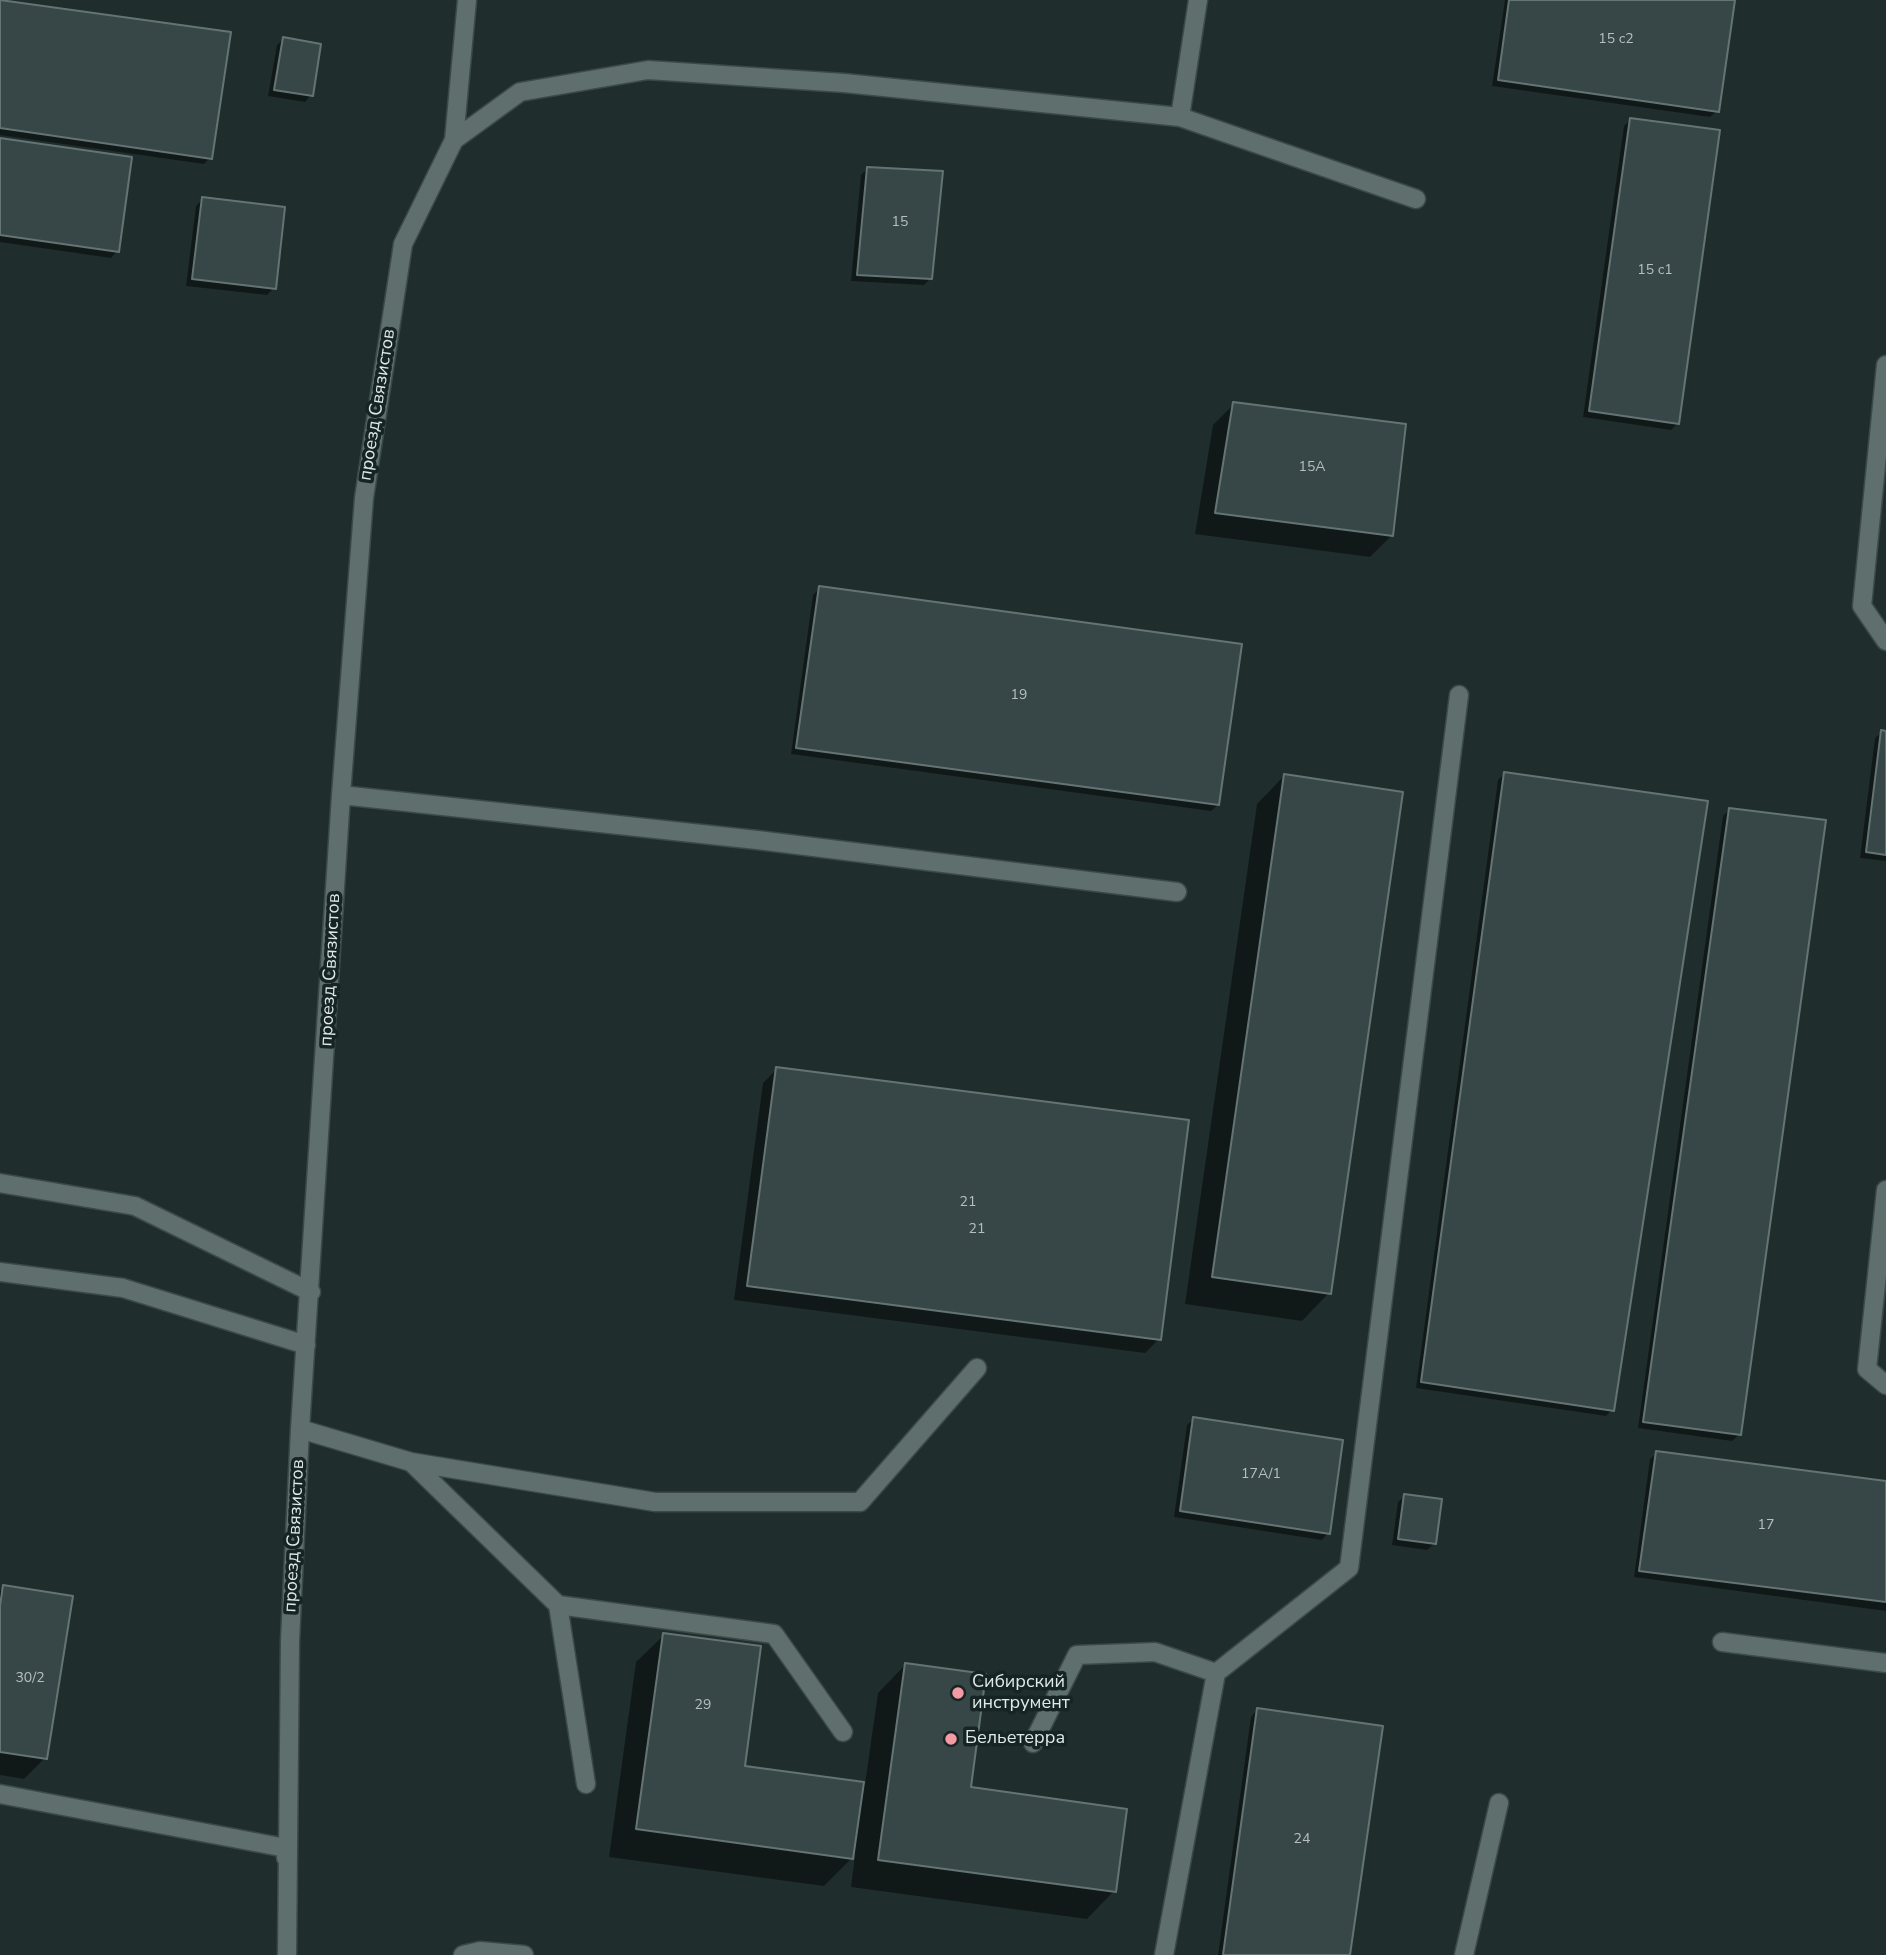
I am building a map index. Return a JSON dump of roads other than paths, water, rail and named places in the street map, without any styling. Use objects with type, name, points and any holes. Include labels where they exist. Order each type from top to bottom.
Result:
[{"type":"lane","name":"проезд Связистов","points":[[288,1955],[286,1848],[290,1641],[300,1429],[311,1292],[341,794],[364,498],[403,244],[454,140],[467,0]]},
{"type":"lane","points":[[1180,117],[1198,0]]},
{"type":"lane","points":[[454,140],[520,92],[648,70],[844,83],[1180,117],[1416,199]]},
{"type":"lane","points":[[1886,365],[1862,606],[1886,641]]},
{"type":"lane","points":[[1164,1955],[1216,1673],[1349,1568],[1460,695]]},
{"type":"lane","points":[[341,794],[757,840],[1177,892]]},
{"type":"lane","points":[[0,1183],[135,1206],[311,1292]]},
{"type":"lane","points":[[1886,1189],[1867,1369],[1886,1385]]},
{"type":"lane","points":[[0,1272],[123,1288],[306,1345]]},
{"type":"lane","points":[[300,1429],[411,1462],[655,1502],[860,1502],[977,1368]]},
{"type":"lane","points":[[411,1462],[558,1605],[774,1634],[844,1732]]},
{"type":"lane","points":[[558,1605],[586,1784]]},
{"type":"lane","points":[[1722,1642],[1886,1663]]},
{"type":"lane","points":[[1032,1743],[1077,1655],[1155,1652],[1216,1673]]},
{"type":"lane","points":[[0,1794],[286,1848]]},
{"type":"lane","points":[[1464,1955],[1499,1804]]},
{"type":"lane","points":[[463,1955],[480,1951],[524,1955]]},
{"type":"place","name":"Сибирский инструмент","points":[[958,1693]]},
{"type":"place","name":"Бельетерра","points":[[951,1739]]}]
